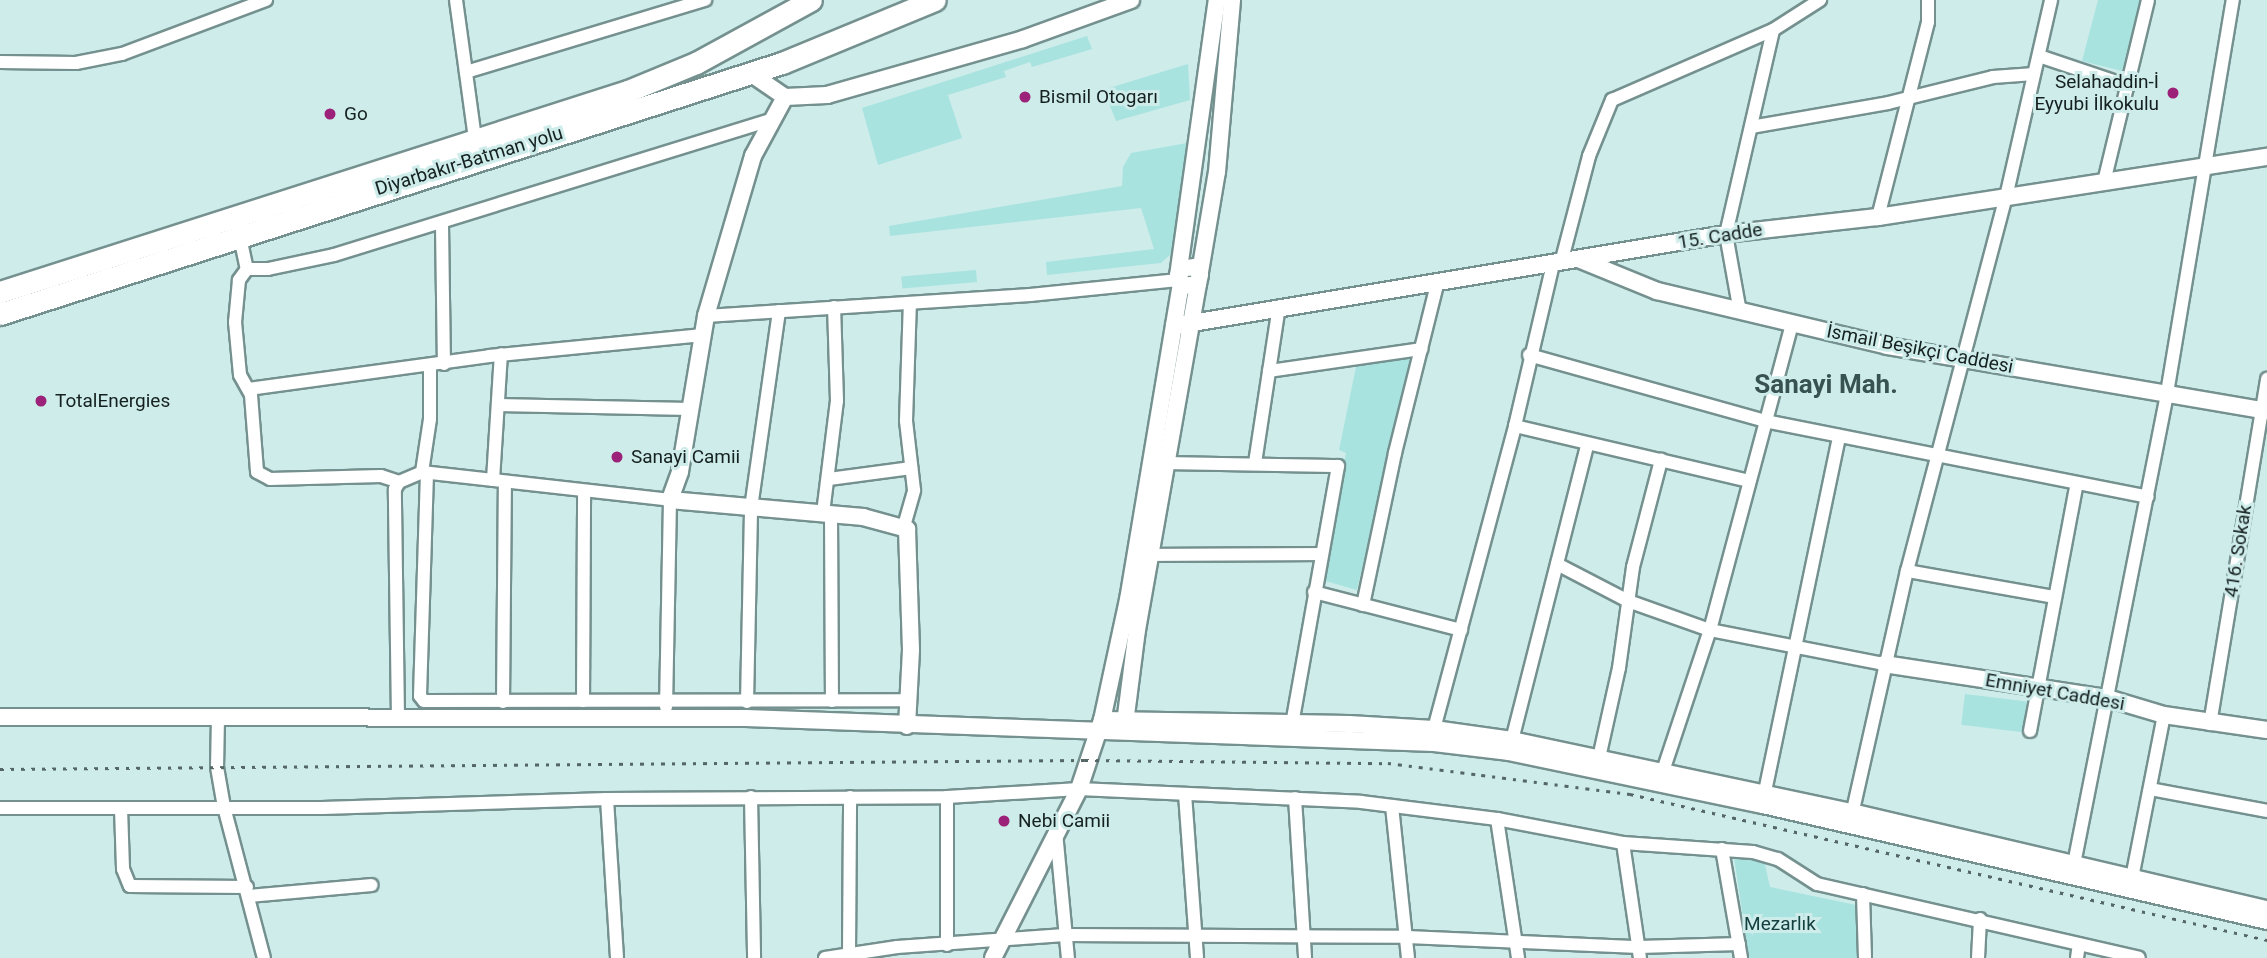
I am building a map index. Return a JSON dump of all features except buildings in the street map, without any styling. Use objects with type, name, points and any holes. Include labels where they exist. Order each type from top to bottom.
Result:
[{"type":"highway","name":"Diyarbakır-Batman yolu","points":[[0,292],[658,79],[811,0]]},
{"type":"highway","points":[[870,29],[892,14],[897,0]]},
{"type":"highway","name":"Diyarbakır-Batman yolu","points":[[0,314],[750,73],[870,29],[935,0]]},
{"type":"street","points":[[0,62],[76,64],[122,54],[267,0]]},
{"type":"street","points":[[456,0],[475,138]]},
{"type":"street","points":[[466,72],[705,0]]},
{"type":"street","points":[[750,73],[785,97],[796,100],[840,91],[1023,39],[1131,0]]},
{"type":"street","points":[[1125,727],[1143,555],[1217,0]]},
{"type":"street","points":[[993,958],[1079,789],[1099,727],[1143,555],[1164,463],[1217,172],[1232,0]]},
{"type":"street","points":[[1434,729],[1516,426],[1529,355],[1588,156],[1612,100],[1773,30],[1820,0]]},
{"type":"street","points":[[1878,217],[1928,22],[1928,0]]},
{"type":"street","points":[[1851,819],[1884,664],[2006,197],[2051,0]]},
{"type":"street","points":[[2104,182],[2148,0]]},
{"type":"street","points":[[2074,864],[2148,497],[2207,166],[2233,0]]},
{"type":"street","points":[[1740,312],[1726,234],[1773,30]]},
{"type":"street","points":[[2039,56],[2128,86]]},
{"type":"street","points":[[1751,127],[1907,97],[1993,77],[2034,74]]},
{"type":"street","points":[[666,718],[670,500],[690,409],[706,316],[752,156],[785,97]]},
{"type":"street","points":[[247,269],[268,269],[334,256],[442,225],[770,120]]},
{"type":"street","name":"15. Cadde","points":[[1174,326],[1726,234],[1878,217],[2267,157]]},
{"type":"street","points":[[442,225],[437,365],[425,472],[420,696],[426,702],[908,700]]},
{"type":"street","points":[[240,237],[247,269],[239,280],[235,322],[240,375],[249,389],[255,465],[263,477],[381,476],[399,482],[425,472],[670,500],[827,514],[904,527]]},
{"type":"street","name":"İsmail Beşikçi Caddesi","points":[[1581,260],[1657,291],[1792,324],[1963,359],[2264,411]]},
{"type":"street","points":[[706,316],[910,303],[1180,278],[1191,288],[1199,278]]},
{"type":"street","points":[[1363,605],[1438,281]]},
{"type":"street","points":[[907,726],[910,540],[904,527],[913,498],[906,413],[910,303]]},
{"type":"street","points":[[832,701],[827,514],[837,401],[834,307]]},
{"type":"street","points":[[1255,463],[1279,307]]},
{"type":"street","points":[[747,702],[751,508],[779,311]]},
{"type":"street","points":[[1663,771],[1710,630],[1792,324]]},
{"type":"street","points":[[249,389],[501,355],[703,335]]},
{"type":"street","points":[[1269,371],[1421,349]]},
{"type":"street","points":[[501,355],[498,405],[503,702]]},
{"type":"street","points":[[1529,355],[1765,421],[1938,458],[2148,497]]},
{"type":"street","name":"416. Sokak","points":[[2210,724],[2264,411],[2267,379]]},
{"type":"street","points":[[498,405],[690,409]]},
{"type":"street","points":[[1516,426],[1587,445],[1749,481]]},
{"type":"street","points":[[1763,799],[1792,646],[1839,436]]},
{"type":"street","points":[[1511,746],[1587,445]]},
{"type":"street","points":[[1599,758],[1628,601],[1661,460]]},
{"type":"street","points":[[1164,463],[1338,466],[1292,723]]},
{"type":"street","points":[[829,479],[911,468]]},
{"type":"street","points":[[398,718],[399,482]]},
{"type":"street","points":[[2030,731],[2077,483]]},
{"type":"street","points":[[583,701],[584,491]]},
{"type":"street","points":[[1143,555],[1321,554]]},
{"type":"street","points":[[1557,564],[1628,601],[1710,630],[1884,664]]},
{"type":"street","points":[[1907,571],[2055,597]]},
{"type":"street","points":[[1314,593],[1461,630]]},
{"type":"street","name":"Emniyet Caddesi","points":[[1884,664],[2107,698],[2164,715],[2210,724],[2267,730]]},
{"type":"street","points":[[1,714],[218,718],[666,718],[907,726],[1125,727],[1292,723],[1434,729],[1851,819],[2267,921]]},
{"type":"street","points":[[2132,878],[2164,715]]},
{"type":"street","points":[[218,718],[217,767],[224,807],[264,958]]},
{"type":"street","points":[[1125,727],[1511,746],[1599,758],[1663,771],[1763,799]]},
{"type":"street","points":[[0,808],[224,807],[751,797],[947,797],[1079,789],[1295,798],[1497,819],[1623,843],[1723,849],[1778,859],[1817,884],[1980,919],[2139,958]]},
{"type":"street","points":[[2150,789],[2267,811]]},
{"type":"street","points":[[1185,794],[1197,958]]},
{"type":"street","points":[[751,797],[754,958]]},
{"type":"street","points":[[849,954],[850,797]]},
{"type":"street","points":[[947,797],[947,945]]},
{"type":"street","points":[[1295,798],[1305,958]]},
{"type":"street","points":[[607,799],[617,958]]},
{"type":"street","points":[[1392,806],[1408,958]]},
{"type":"street","points":[[121,808],[124,869],[130,886],[248,892],[372,886]]},
{"type":"street","points":[[1497,819],[1518,958]]},
{"type":"street","points":[[1851,819],[2074,864],[2267,909]]},
{"type":"street","points":[[1055,832],[1068,958]]},
{"type":"street","points":[[1623,843],[1639,952]]},
{"type":"street","points":[[1723,849],[1741,958]]},
{"type":"street","points":[[1863,894],[1865,958]]},
{"type":"street","points":[[1978,958],[1980,919]]},
{"type":"street","points":[[825,958],[1003,938],[1065,935],[1407,937],[1639,952],[1739,944]]},
{"type":"street","points":[[2077,958],[2079,944]]},
{"type":"green space","points":[[2098,0],[2140,0],[2122,71],[2082,61]]},
{"type":"green space","points":[[1087,36],[1092,49],[1032,67],[1030,62],[1004,71],[1006,77],[948,95],[962,138],[878,165],[862,108]]},
{"type":"green space","points":[[1188,64],[1190,100],[1116,121],[1106,96],[1109,88]]},
{"type":"green space","points":[[1187,143],[1171,254],[1161,263],[1047,275],[1046,262],[1154,249],[1141,208],[890,236],[889,226],[1122,186],[1123,167],[1131,153]]},
{"type":"green space","points":[[976,270],[977,282],[902,288],[901,277]]},
{"type":"green space","points":[[1411,353],[1357,590],[1322,580],[1346,453],[1339,450],[1358,357]]},
{"type":"green space","points":[[1965,694],[2027,702],[2023,732],[1961,725]]},
{"type":"green space","name":"Mezarlık","points":[[1734,857],[1764,860],[1770,887],[1856,905],[1860,958],[1749,958]]},
{"type":"railway","points":[[0,769],[1085,760],[1388,763],[1630,794],[2267,940]]},
{"type":"place","name":"Selahaddin-İ Eyyubi İlkokulu","points":[[2173,93]]},
{"type":"place","name":"Bismil Otogarı","points":[[1025,97]]},
{"type":"place","name":"Go","points":[[330,114]]},
{"type":"place","name":"TotalEnergies","points":[[41,401]]},
{"type":"place","name":"Sanayi Camii","points":[[617,457]]},
{"type":"place","name":"Nebi Camii","points":[[1004,821]]},
{"type":"district","name":"Sanayi Mah.","points":[[1826,385]]}]
